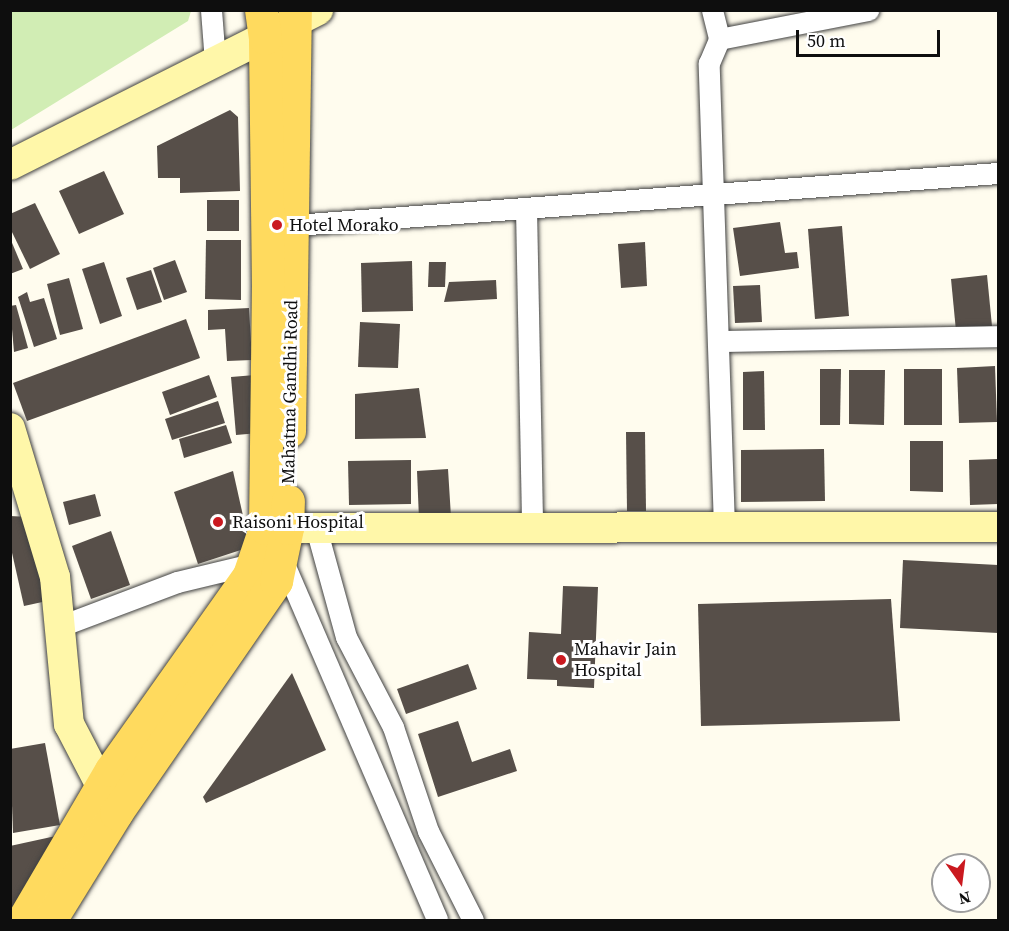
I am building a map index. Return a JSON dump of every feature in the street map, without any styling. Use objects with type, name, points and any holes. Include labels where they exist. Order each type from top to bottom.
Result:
[{"type":"main road","points":[[10,165],[215,63],[263,24],[303,14]]},
{"type":"main road","name":"Mahatma Gandhi Road","points":[[50,921],[108,800],[276,581],[280,541],[280,226],[303,14]]},
{"type":"main road","points":[[263,24],[280,226]]},
{"type":"main road","points":[[13,438],[55,577],[69,724],[108,800],[23,921]]},
{"type":"main road","points":[[280,541],[532,528],[999,527]]},
{"type":"street","points":[[211,10],[215,63]]},
{"type":"street","points":[[712,10],[719,39],[709,63],[716,193],[724,527]]},
{"type":"street","points":[[719,39],[868,10]]},
{"type":"street","points":[[280,226],[999,173]]},
{"type":"street","points":[[526,208],[532,528]]},
{"type":"street","points":[[719,341],[999,336]]},
{"type":"street","points":[[58,627],[280,541]]},
{"type":"street","points":[[280,541],[437,921]]},
{"type":"street","points":[[280,541],[346,637],[393,727],[428,831],[473,921]]},
{"type":"green space","points":[[11,10],[191,11],[188,21],[11,130]]},
{"type":"building","points":[[230,110],[238,117],[240,191],[180,193],[180,178],[158,178],[157,146]]},
{"type":"building","points":[[104,171],[124,214],[79,234],[59,191]]},
{"type":"building","points":[[207,200],[239,200],[239,231],[207,231]]},
{"type":"building","points":[[35,203],[60,254],[30,269],[10,228],[10,214]]},
{"type":"building","points":[[780,222],[785,253],[797,252],[799,268],[740,276],[733,228]]},
{"type":"building","points":[[842,226],[849,316],[815,319],[808,229]]},
{"type":"building","points":[[10,238],[23,269],[10,274]]},
{"type":"building","points":[[206,240],[241,240],[241,300],[205,299]]},
{"type":"building","points":[[645,242],[647,286],[621,288],[618,244]]},
{"type":"building","points":[[175,260],[187,292],[164,300],[153,268]]},
{"type":"building","points":[[412,261],[413,311],[362,312],[361,263]]},
{"type":"building","points":[[104,262],[122,316],[100,324],[82,269]]},
{"type":"building","points":[[429,262],[446,262],[445,287],[428,287]]},
{"type":"building","points":[[151,270],[162,302],[137,310],[126,278]]},
{"type":"building","points":[[987,275],[992,326],[956,331],[951,279]]},
{"type":"building","points":[[69,278],[83,329],[60,335],[47,284]]},
{"type":"building","points":[[496,280],[497,299],[444,302],[449,282]]},
{"type":"building","points":[[760,285],[762,322],[735,323],[733,286]]},
{"type":"building","points":[[27,292],[30,302],[44,298],[57,339],[34,347],[18,297]]},
{"type":"building","points":[[16,305],[28,348],[14,352],[10,306]]},
{"type":"building","points":[[249,308],[252,360],[227,361],[225,329],[208,330],[208,310]]},
{"type":"building","points":[[186,319],[200,358],[27,421],[13,383]]},
{"type":"building","points":[[360,322],[400,324],[398,368],[358,367]]},
{"type":"building","points":[[995,366],[997,422],[959,423],[957,368]]},
{"type":"building","points":[[820,369],[841,369],[840,425],[820,425]]},
{"type":"building","points":[[904,369],[942,369],[942,425],[904,425]]},
{"type":"building","points":[[849,370],[885,370],[884,425],[849,424]]},
{"type":"building","points":[[764,371],[765,430],[743,430],[743,372]]},
{"type":"building","points":[[209,375],[217,397],[170,415],[162,392]]},
{"type":"building","points":[[255,375],[260,433],[236,435],[231,377]]},
{"type":"building","points":[[419,388],[426,438],[355,439],[355,394]]},
{"type":"building","points":[[218,401],[225,423],[172,440],[165,419]]},
{"type":"building","points":[[226,425],[232,443],[184,458],[179,439]]},
{"type":"building","points":[[626,432],[645,432],[646,511],[627,511]]},
{"type":"building","points":[[910,441],[943,441],[943,492],[910,491]]},
{"type":"building","points":[[824,449],[825,501],[741,502],[741,450]]},
{"type":"building","points":[[997,459],[998,504],[970,505],[969,460]]},
{"type":"building","points":[[411,460],[411,504],[349,505],[348,461]]},
{"type":"building","points":[[448,469],[451,517],[419,519],[417,471]]},
{"type":"building","points":[[233,471],[250,547],[198,564],[174,492]]},
{"type":"building","points":[[95,494],[101,516],[69,525],[63,502]]},
{"type":"building","points":[[10,516],[29,517],[47,601],[24,606],[10,544]]},
{"type":"building","points":[[111,531],[130,585],[91,599],[72,546]]},
{"type":"building","points":[[903,560],[998,565],[998,633],[900,628]]},
{"type":"building","points":[[563,586],[598,587],[594,688],[557,686],[557,680],[527,679],[529,632],[561,634]]},
{"type":"building","points":[[891,599],[900,721],[701,726],[698,604]]},
{"type":"building","points":[[468,664],[477,689],[406,714],[397,689]]},
{"type":"building","points":[[292,673],[326,750],[206,803],[203,797]]},
{"type":"building","points":[[458,721],[472,762],[510,749],[517,771],[438,797],[418,734]]},
{"type":"building","points":[[45,743],[60,825],[13,833],[10,749]]},
{"type":"building","points":[[65,834],[10,917],[10,846]]},
{"type":"place","name":"Hotel Morako","points":[[277,225]]},
{"type":"place","name":"Raisoni Hospital","points":[[218,522]]},
{"type":"place","name":"Mahavir Jain Hospital","points":[[561,660]]}]
